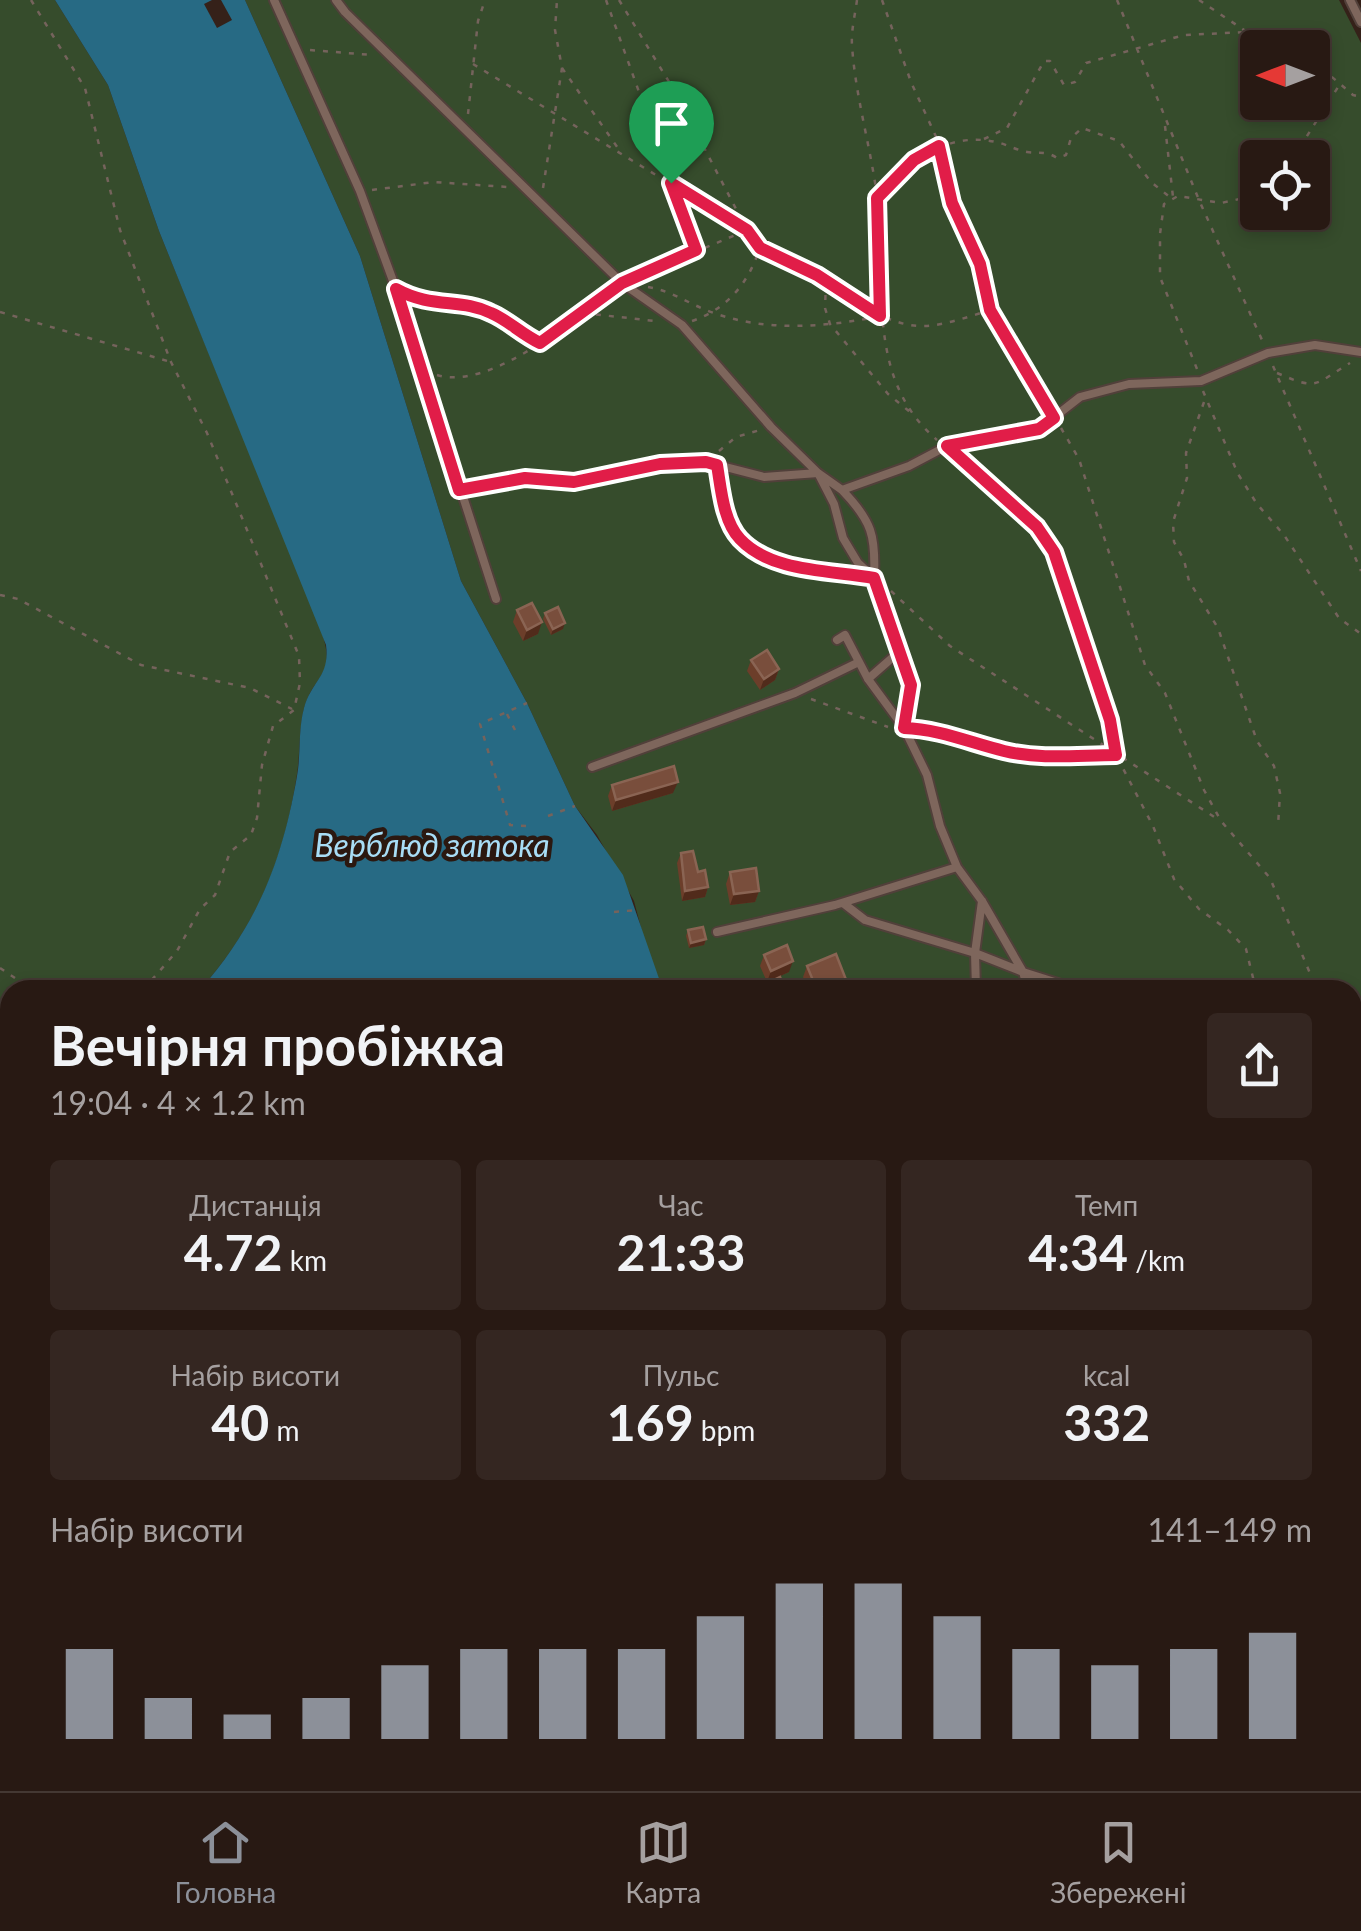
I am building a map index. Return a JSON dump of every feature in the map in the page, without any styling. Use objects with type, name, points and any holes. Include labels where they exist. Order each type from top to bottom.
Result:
[{"type":"lane","points":[[274,0],[360,192],[396,289],[496,598]]},
{"type":"lane","points":[[336,0],[622,283],[682,325],[771,427],[862,510],[872,528],[874,578],[911,685],[904,728]]},
{"type":"lane","points":[[344,12],[348,0]]},
{"type":"lane","points":[[1350,0],[1361,22]]},
{"type":"lane","points":[[842,490],[909,466],[947,446],[1039,429],[1080,398],[1129,384],[1201,381],[1268,353],[1315,345],[1358,352]]},
{"type":"lane","points":[[459,490],[525,478],[574,482],[660,464],[706,462],[764,477],[818,473]]},
{"type":"lane","points":[[818,473],[834,504],[843,538],[858,563],[874,578]]},
{"type":"lane","points":[[837,640],[845,636],[868,679],[904,728],[927,775],[940,826],[957,867],[982,901],[1025,980]]},
{"type":"lane","points":[[868,679],[900,652]]},
{"type":"lane","points":[[592,767],[795,693],[859,662]]},
{"type":"lane","points":[[717,932],[843,903],[957,867]]},
{"type":"lane","points":[[976,980],[982,901]]},
{"type":"lane","points":[[843,903],[865,920],[976,953],[1048,980]]},
{"type":"path","points":[[31,0],[85,88],[120,230],[172,362],[207,433],[299,656],[300,683],[294,710],[273,726],[262,764],[258,818],[251,835],[230,852],[215,895],[200,909],[177,951],[151,980]]},
{"type":"path","points":[[466,130],[478,22],[486,0]]},
{"type":"path","points":[[540,204],[562,68],[556,0]]},
{"type":"path","points":[[606,0],[696,250]]},
{"type":"path","points":[[619,0],[674,90],[760,248],[880,316],[925,326],[990,310]]},
{"type":"path","points":[[857,0],[852,43],[877,198],[883,344],[911,412]]},
{"type":"path","points":[[882,0],[939,146],[952,203],[980,264],[990,310],[1078,459],[1145,665],[1165,693],[1220,821],[1270,878],[1313,980]]},
{"type":"path","points":[[1116,0],[1361,572]]},
{"type":"path","points":[[1199,0],[1244,30]]},
{"type":"path","points":[[981,140],[1007,128],[1044,62],[1050,61],[1064,85],[1075,82],[1086,63],[1184,36],[1240,32]]},
{"type":"path","points":[[297,49],[388,55]]},
{"type":"path","points":[[473,64],[747,230]]},
{"type":"path","points":[[562,68],[621,152]]},
{"type":"path","points":[[1330,75],[1361,98]]},
{"type":"path","points":[[1304,140],[1340,84]]},
{"type":"path","points":[[1162,112],[1173,199]]},
{"type":"path","points":[[877,198],[914,160],[939,146],[995,141],[1027,152],[1048,152],[1057,158],[1066,155],[1071,138],[1082,128],[1119,141],[1150,182],[1173,199]]},
{"type":"path","points":[[360,192],[434,182],[525,188]]},
{"type":"path","points":[[1240,199],[1221,203],[1178,196],[1164,204],[1160,277],[1201,381],[1204,401],[1238,474],[1339,618],[1361,634]]},
{"type":"path","points":[[421,370],[446,377],[482,374],[540,343],[622,283],[747,230]]},
{"type":"path","points":[[582,313],[682,325],[714,313],[740,288],[754,268],[760,248]]},
{"type":"path","points":[[826,282],[825,308],[830,324],[888,394],[1037,527],[1054,552],[1110,720],[1116,755],[1154,826],[1174,879],[1199,909],[1246,949],[1254,980]]},
{"type":"path","points":[[622,283],[668,290],[714,313],[788,328],[880,316]]},
{"type":"path","points":[[396,289],[428,303],[491,312],[518,333],[540,343]]},
{"type":"path","points":[[0,312],[172,362]]},
{"type":"path","points":[[1276,372],[1305,385],[1320,384],[1358,352]]},
{"type":"path","points":[[1204,401],[1186,453],[1186,478],[1173,522],[1174,542],[1189,581],[1218,628],[1256,741],[1274,766],[1280,793],[1278,826]]},
{"type":"path","points":[[706,462],[736,436],[771,427]]},
{"type":"path","points":[[717,465],[724,506],[738,538],[767,559],[874,578],[904,600],[950,646],[1220,821]]},
{"type":"path","points":[[0,596],[18,599],[141,666],[250,688],[294,710]]},
{"type":"path","points":[[795,693],[885,726],[921,729],[1007,752],[1063,757],[1116,755]]},
{"type":"path","points":[[526,826],[510,825],[480,724],[527,704]]},
{"type":"path","points":[[507,712],[515,730]]},
{"type":"path","points":[[548,816],[575,806]]},
{"type":"path","points":[[614,912],[636,910]]},
{"type":"green space","points":[[0,0],[55,0],[108,85],[159,231],[320,627],[327,657],[303,713],[291,805],[276,863],[252,916],[208,980],[0,980]]},
{"type":"green space","points":[[245,0],[1339,0],[1361,43],[1361,980],[659,980],[634,901],[597,835],[575,806],[527,703],[461,581],[360,256]]},
{"type":"water","name":"Верблюд затока","points":[[55,0],[245,0],[360,256],[461,581],[527,703],[575,806],[623,875],[660,980],[208,980],[252,916],[275,864],[297,776],[304,708],[323,672],[326,645],[159,231],[108,85]]},
{"type":"pier","points":[[221,0],[232,20],[217,28],[204,4]]},
{"type":"building","points":[[532,603],[542,622],[527,630],[517,610]]},
{"type":"building","points":[[558,607],[565,623],[553,629],[545,613]]},
{"type":"building","points":[[767,650],[779,669],[764,679],[751,660]]},
{"type":"building","points":[[674,766],[678,782],[616,800],[612,785]]},
{"type":"building","points":[[693,851],[698,872],[705,870],[708,887],[685,891],[681,853]]},
{"type":"building","points":[[756,868],[759,891],[734,894],[730,872]]},
{"type":"building","points":[[703,927],[706,939],[691,943],[688,930]]},
{"type":"building","points":[[787,945],[793,961],[771,971],[764,955]]},
{"type":"building","points":[[836,954],[846,980],[813,980],[807,966]]},
{"type":"route","points":[[939,146],[952,203],[980,264],[990,310],[1054,418],[1039,429],[947,446],[1037,527],[1054,552],[1110,720],[1116,755],[1063,757],[1007,752],[904,728],[911,685],[874,578],[767,559],[738,538],[724,506],[717,465],[660,464],[574,482],[525,478],[459,490],[396,289],[428,303],[491,312],[518,333],[540,343],[622,283],[696,250],[671,183],[747,230],[760,248],[817,275],[880,316],[877,198],[914,160],[939,146]]}]
